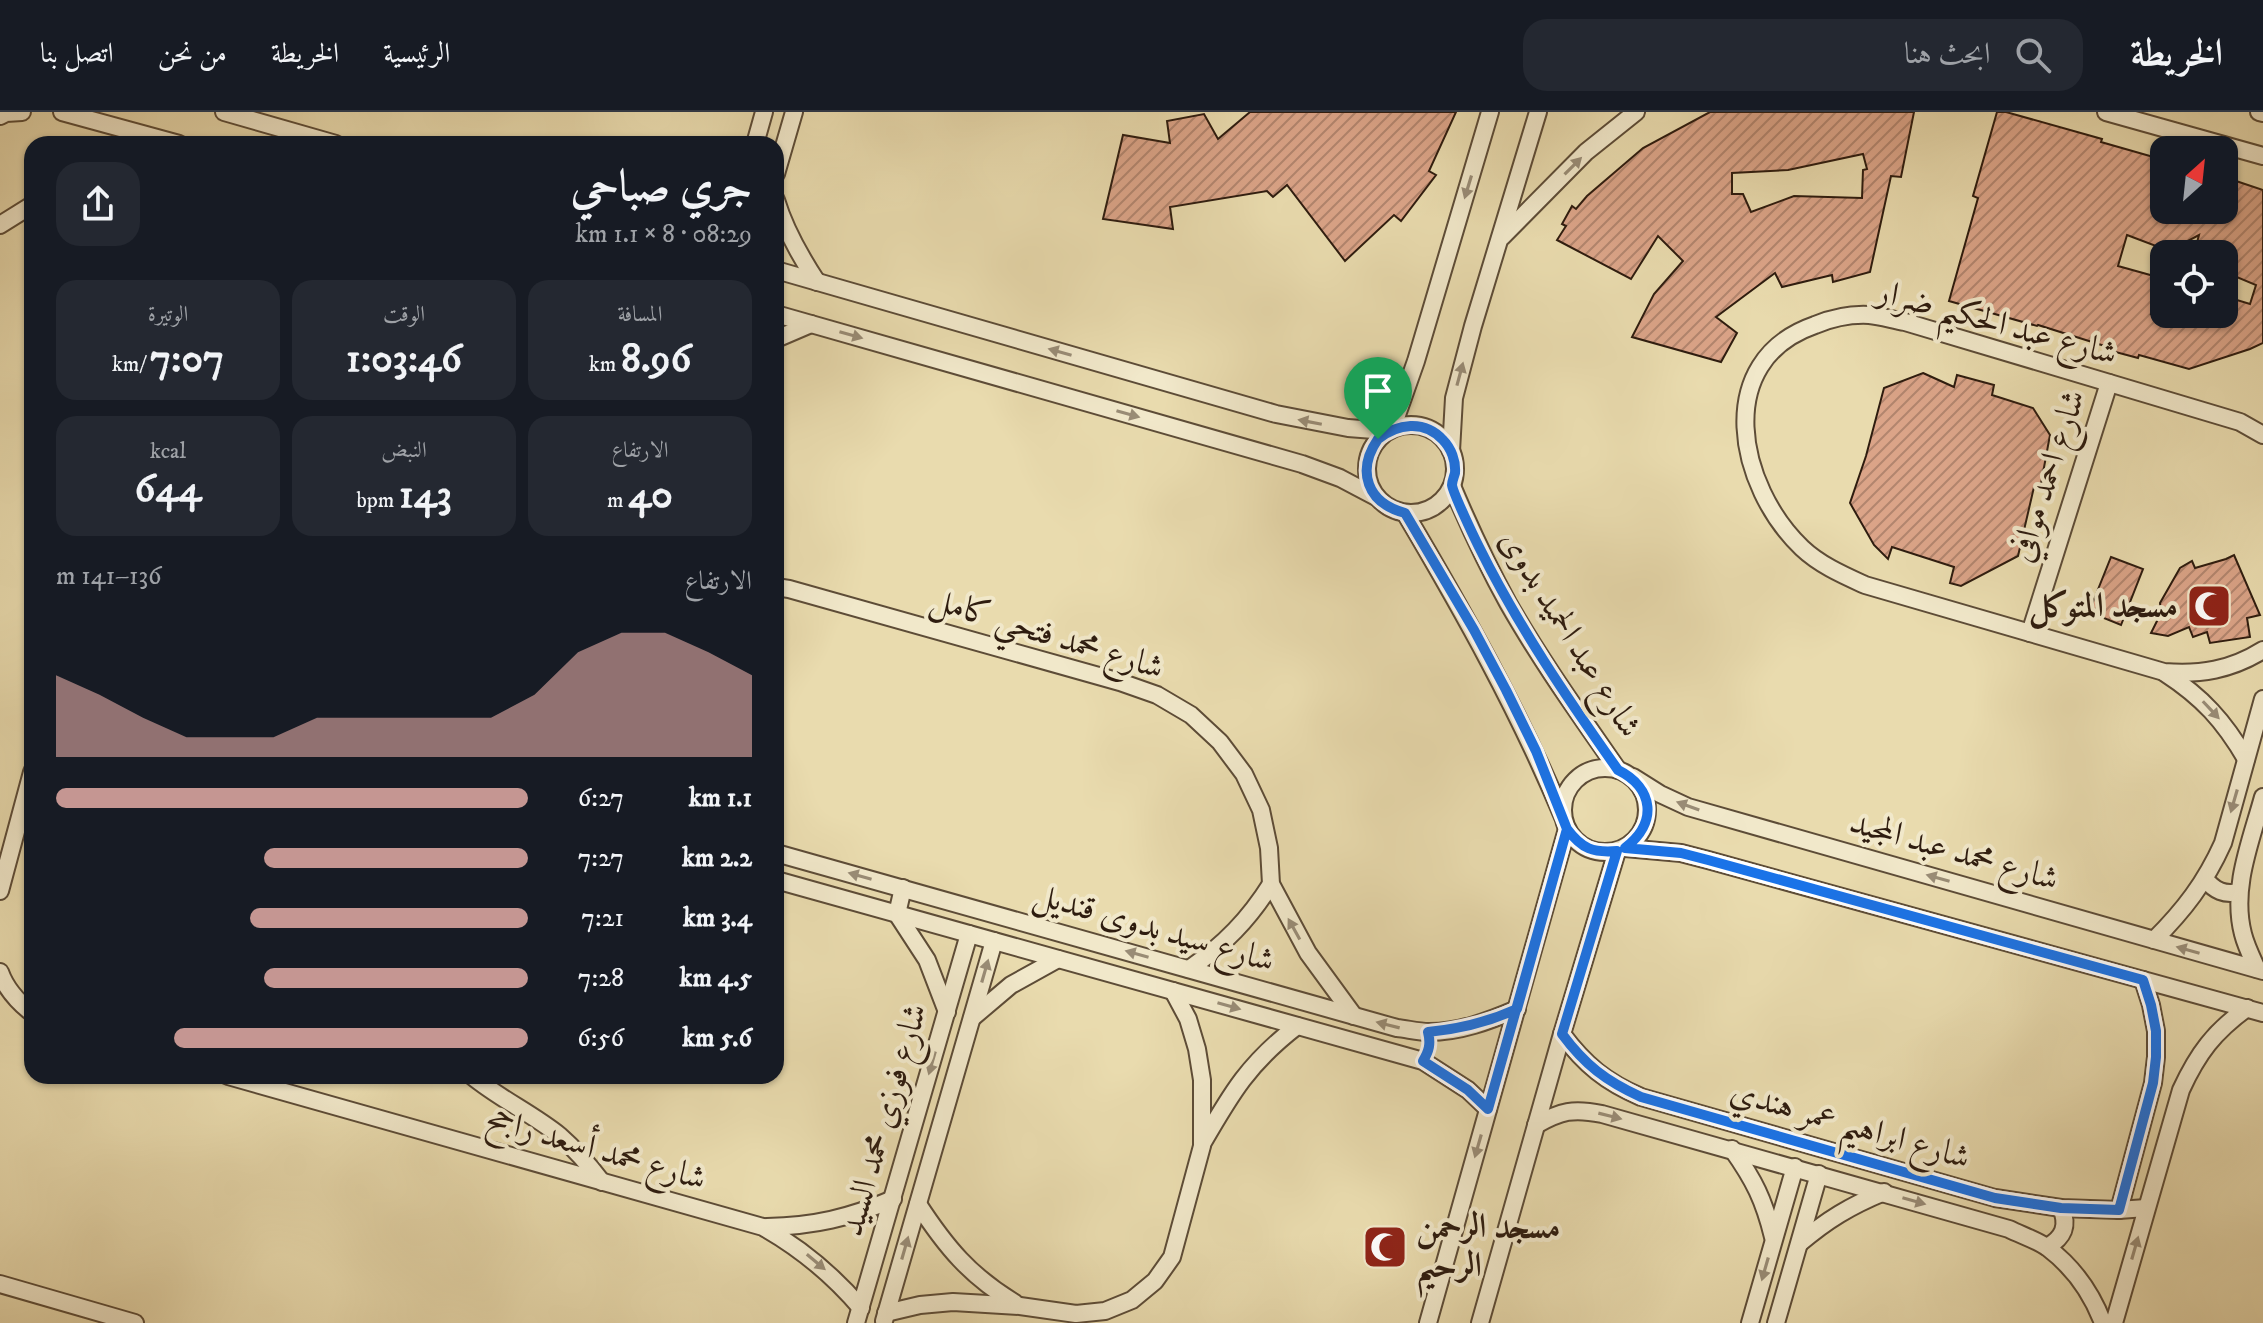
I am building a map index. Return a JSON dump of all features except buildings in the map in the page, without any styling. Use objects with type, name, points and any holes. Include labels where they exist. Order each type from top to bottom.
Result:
[{"type":"street","points":[[0,116],[22,112]]},
{"type":"street","points":[[62,112],[150,136]]},
{"type":"street","points":[[757,136],[764,112]]},
{"type":"street","points":[[784,146],[794,112]]},
{"type":"street","points":[[1390,430],[1416,361],[1490,112]]},
{"type":"street","points":[[1451,451],[1454,398],[1538,112]]},
{"type":"street","points":[[1498,241],[1586,152],[1636,112]]},
{"type":"street","points":[[2106,112],[2263,156]]},
{"type":"street","points":[[232,113],[309,136]]},
{"type":"street","points":[[0,225],[24,210]]},
{"type":"street","points":[[784,225],[817,282]]},
{"type":"street","points":[[784,272],[1276,414],[1348,428],[1390,430]]},
{"type":"street","name":"شارع عبد الحكيم ضرار","points":[[2263,435],[2240,422],[1905,322],[1870,315],[1835,318],[1801,329],[1772,349],[1752,382],[1744,420],[1749,458],[1761,492],[1779,523],[1803,549],[1833,570],[1865,585],[2164,672],[2189,674],[2214,671],[2239,663],[2263,650]]},
{"type":"street","points":[[784,316],[1302,464],[1340,478],[1376,497]]},
{"type":"street","points":[[784,336],[811,324]]},
{"type":"street","name":"شارع احمد موافي","points":[[2030,633],[2109,383]]},
{"type":"street","name":"شارع عبد الحكيم ضرار","points":[[2240,422],[2263,421]]},
{"type":"street","points":[[1405,425],[1419,426],[1443,439],[1451,451],[1455,462],[1452,486],[1445,498],[1433,508],[1420,513],[1405,513],[1384,505],[1369,486],[1366,474],[1371,450],[1378,439],[1390,430],[1405,425]]},
{"type":"street","name":"شارع عبد الحميد بدوى","points":[[1452,486],[1508,603],[1542,660],[1625,774]]},
{"type":"street","points":[[1405,513],[1506,690],[1536,751],[1565,823],[1576,841],[1589,849],[1681,853],[2255,1010]]},
{"type":"street","name":"شارع محمد فتحي كامل","points":[[784,587],[1120,682],[1157,695],[1191,715],[1220,742],[1244,774],[1261,810],[1269,848],[1271,884],[1308,953],[1354,1016]]},
{"type":"street","name":"شارع عبد الحكيم ضرار","points":[[2164,672],[2212,709],[2246,759]]},
{"type":"street","points":[[2154,940],[2182,911],[2205,879],[2223,843],[2263,699]]},
{"type":"street","points":[[1428,1323],[1517,1009],[1565,823],[1564,802],[1578,778],[1590,770],[1604,768],[1625,774],[1642,788],[1648,815],[1636,840],[1621,849],[1562,1034],[1480,1323]]},
{"type":"street","name":"شارع محمد عبد المجيد","points":[[1625,774],[1688,807],[2260,970]]},
{"type":"street","points":[[2260,970],[2242,933],[2239,892],[2263,797]]},
{"type":"street","points":[[0,891],[24,802]]},
{"type":"street","name":"شارع سيد بدوى قنديل","points":[[784,855],[1397,1028],[1428,1032],[1461,1029],[1517,1009]]},
{"type":"street","points":[[2205,879],[2220,892],[2239,892]]},
{"type":"street","name":"شارع سيد بدوى قنديل","points":[[784,882],[1423,1061],[1468,1090],[1488,1109]]},
{"type":"street","points":[[1189,969],[1236,932],[1271,884]]},
{"type":"street","points":[[903,888],[897,914],[927,960],[947,1012]]},
{"type":"street","name":"شارع فوزي محمد السيد","points":[[858,1316],[969,934]]},
{"type":"street","name":"شارع فوزي محمد السيد","points":[[885,1318],[994,941]]},
{"type":"street","points":[[971,1019],[1011,985],[1058,959]]},
{"type":"street","points":[[0,972],[3,981],[24,1006]]},
{"type":"street","points":[[2119,1210],[2153,1083],[2156,1057],[2156,1031],[2143,980]]},
{"type":"street","points":[[1173,991],[1188,1019],[1197,1049],[1202,1080],[1202,1146]]},
{"type":"street","points":[[2114,1323],[2181,1090],[2192,1065],[2225,1024],[2255,1010]]},
{"type":"street","points":[[885,1318],[920,1305],[953,1302],[1020,1306],[1076,1314],[1105,1311],[1132,1300],[1155,1281],[1172,1257],[1202,1146],[1232,1092],[1251,1067],[1297,1026]]},
{"type":"street","points":[[1423,1061],[1430,1043],[1428,1032]]},
{"type":"street","name":"شارع ابراهيم عمر هندي","points":[[1562,1034],[1577,1055],[1596,1073],[1641,1097],[1995,1198],[2061,1208],[2146,1208]]},
{"type":"street","name":"شارع محمد أسعد راجح","points":[[256,1084],[763,1227],[817,1262],[840,1284],[858,1316]]},
{"type":"street","points":[[484,1084],[558,1135],[582,1157],[602,1182]]},
{"type":"street","name":"شارع ابراهيم عمر هندي","points":[[1536,1125],[1558,1113],[1581,1109],[2009,1229],[2047,1247],[2074,1273],[2096,1304],[2103,1323]]},
{"type":"street","points":[[1732,1149],[1752,1176],[1766,1207],[1774,1240]]},
{"type":"street","points":[[1750,1323],[1795,1167]]},
{"type":"street","points":[[1776,1323],[1819,1174]]},
{"type":"street","points":[[1799,1245],[1853,1205],[1884,1192]]},
{"type":"street","name":"شارع محمد أسعد راجح","points":[[763,1227],[797,1227],[830,1222],[893,1199]]},
{"type":"street","points":[[918,1204],[938,1235],[962,1262],[989,1287],[1020,1306]]},
{"type":"street","points":[[2047,1247],[2057,1241],[2064,1231],[2066,1218],[2061,1208]]},
{"type":"street","points":[[0,1284],[135,1323]]},
{"type":"place","name":"مسجد المتوكل","points":[[2209,606]]},
{"type":"place","name":"مسجد الرحمن الرحيم","points":[[1385,1247]]},
{"type":"route","points":[[1378,439],[1367,462],[1369,486],[1384,505],[1405,513],[1474,630],[1536,751],[1567,829],[1517,1009],[1488,1109],[1468,1090],[1423,1061],[1430,1043],[1428,1032],[1461,1029],[1517,1009],[1542,919],[1567,829],[1576,841],[1589,849],[1617,851],[1562,1034],[1577,1055],[1596,1073],[1641,1097],[1995,1198],[2061,1208],[2119,1210],[2153,1083],[2156,1057],[2156,1031],[2143,980],[1681,853],[1625,848],[1636,840],[1648,815],[1642,788],[1633,777],[1618,770],[1542,660],[1508,603],[1452,486],[1455,462],[1451,451],[1443,439],[1419,426],[1405,425],[1392,429],[1378,439]]}]
